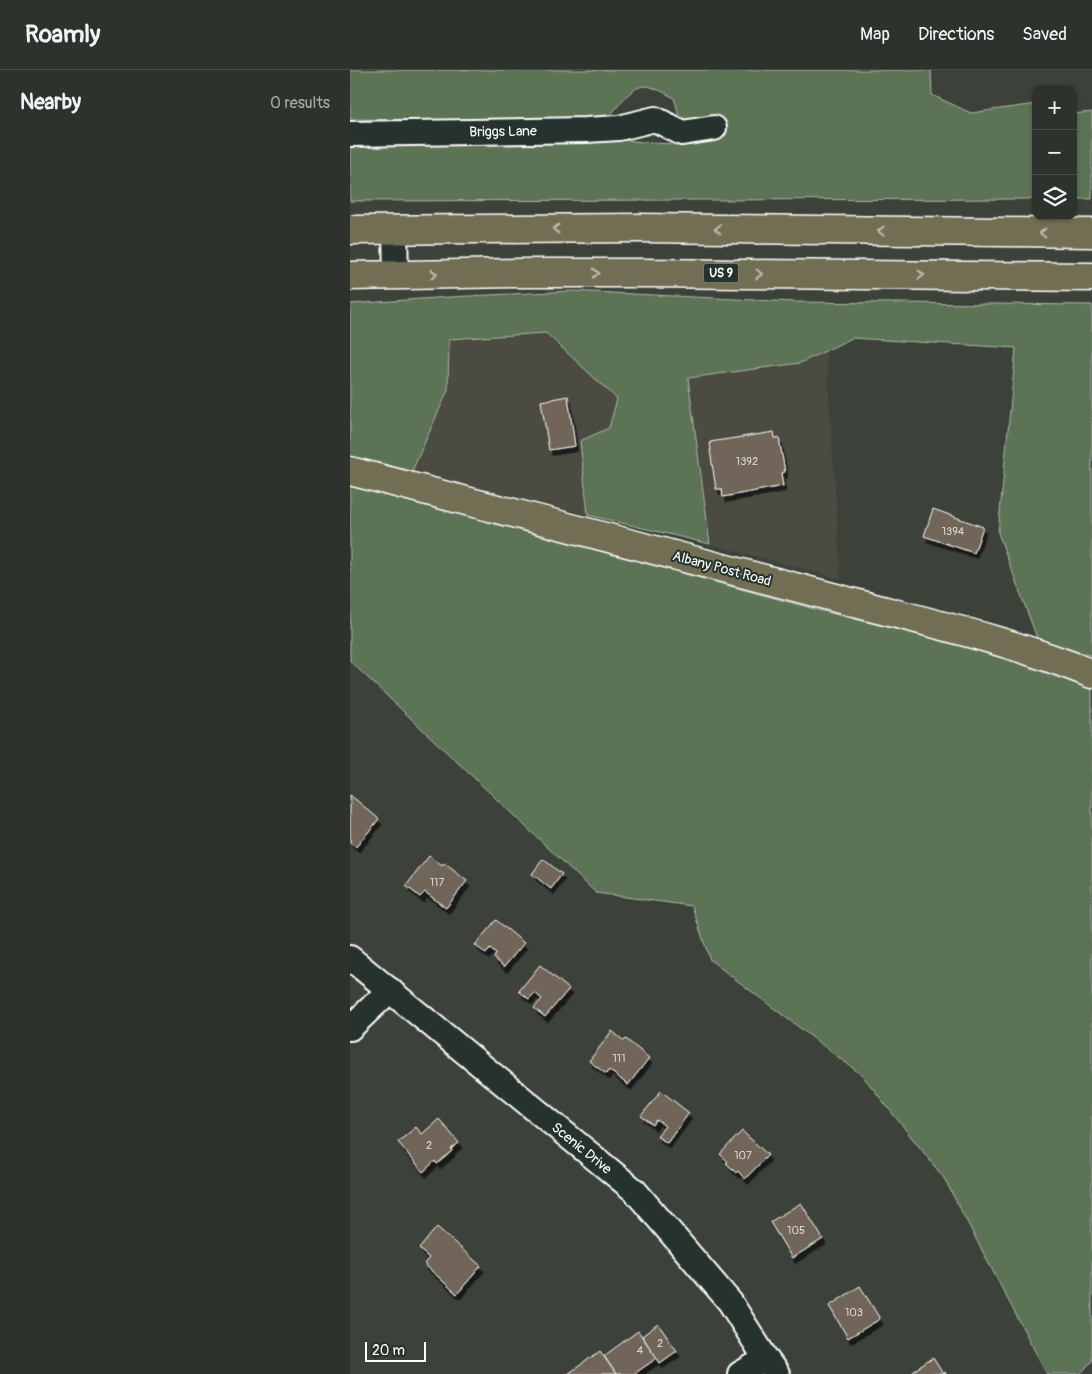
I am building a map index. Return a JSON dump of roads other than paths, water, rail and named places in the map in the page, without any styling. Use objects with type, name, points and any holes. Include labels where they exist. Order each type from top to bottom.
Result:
[{"type":"main road","points":[[350,230],[640,228],[1092,233]]},
{"type":"main road","name":"US 9","points":[[350,276],[651,273],[1092,277]]},
{"type":"main road","name":"Albany Post Road","points":[[350,471],[992,640],[1092,674]]},
{"type":"street","name":"Briggs Lane","points":[[350,134],[619,128],[655,119],[682,133],[714,128]]},
{"type":"street","points":[[395,230],[396,275]]},
{"type":"street","name":"Scenic Drive","points":[[350,958],[635,1191],[730,1302],[771,1367]]},
{"type":"street","points":[[350,1028],[390,990]]},
{"type":"street","points":[[740,1374],[771,1367]]}]
